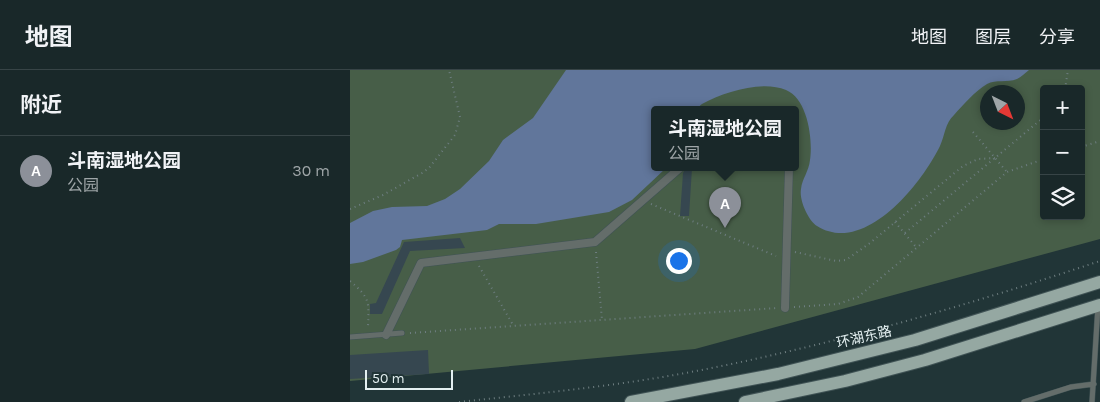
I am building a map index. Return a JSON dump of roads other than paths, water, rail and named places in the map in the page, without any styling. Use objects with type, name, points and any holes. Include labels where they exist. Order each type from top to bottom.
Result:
[{"type":"main road","name":"环湖东路","points":[[631,402],[659,400],[778,374],[915,340],[1100,282]]},
{"type":"main road","points":[[745,402],[845,381],[926,360],[1099,306]]},
{"type":"main road","points":[[842,358],[845,381]]},
{"type":"street","points":[[386,335],[422,263],[595,242],[676,171]]},
{"type":"street","points":[[785,308],[789,171]]},
{"type":"lane","points":[[1092,402],[1099,306]]},
{"type":"lane","points":[[350,337],[402,333]]},
{"type":"lane","points":[[1024,402],[1071,387],[1094,384]]},
{"type":"water","points":[[566,70],[1029,70],[1017,79],[980,85],[980,89],[951,118],[932,161],[906,195],[890,211],[872,224],[854,231],[835,233],[817,226],[807,215],[801,194],[809,164],[811,142],[804,111],[793,95],[786,90],[766,86],[743,89],[721,95],[700,106],[651,106],[651,171],[663,171],[632,200],[609,212],[536,224],[499,224],[487,230],[402,240],[400,247],[396,250],[363,262],[350,264],[350,223],[373,211],[392,207],[427,206],[445,199],[460,189],[489,161],[503,140],[533,118]]},
{"type":"place","name":"斗南湿地公园","points":[[725,228]]}]
